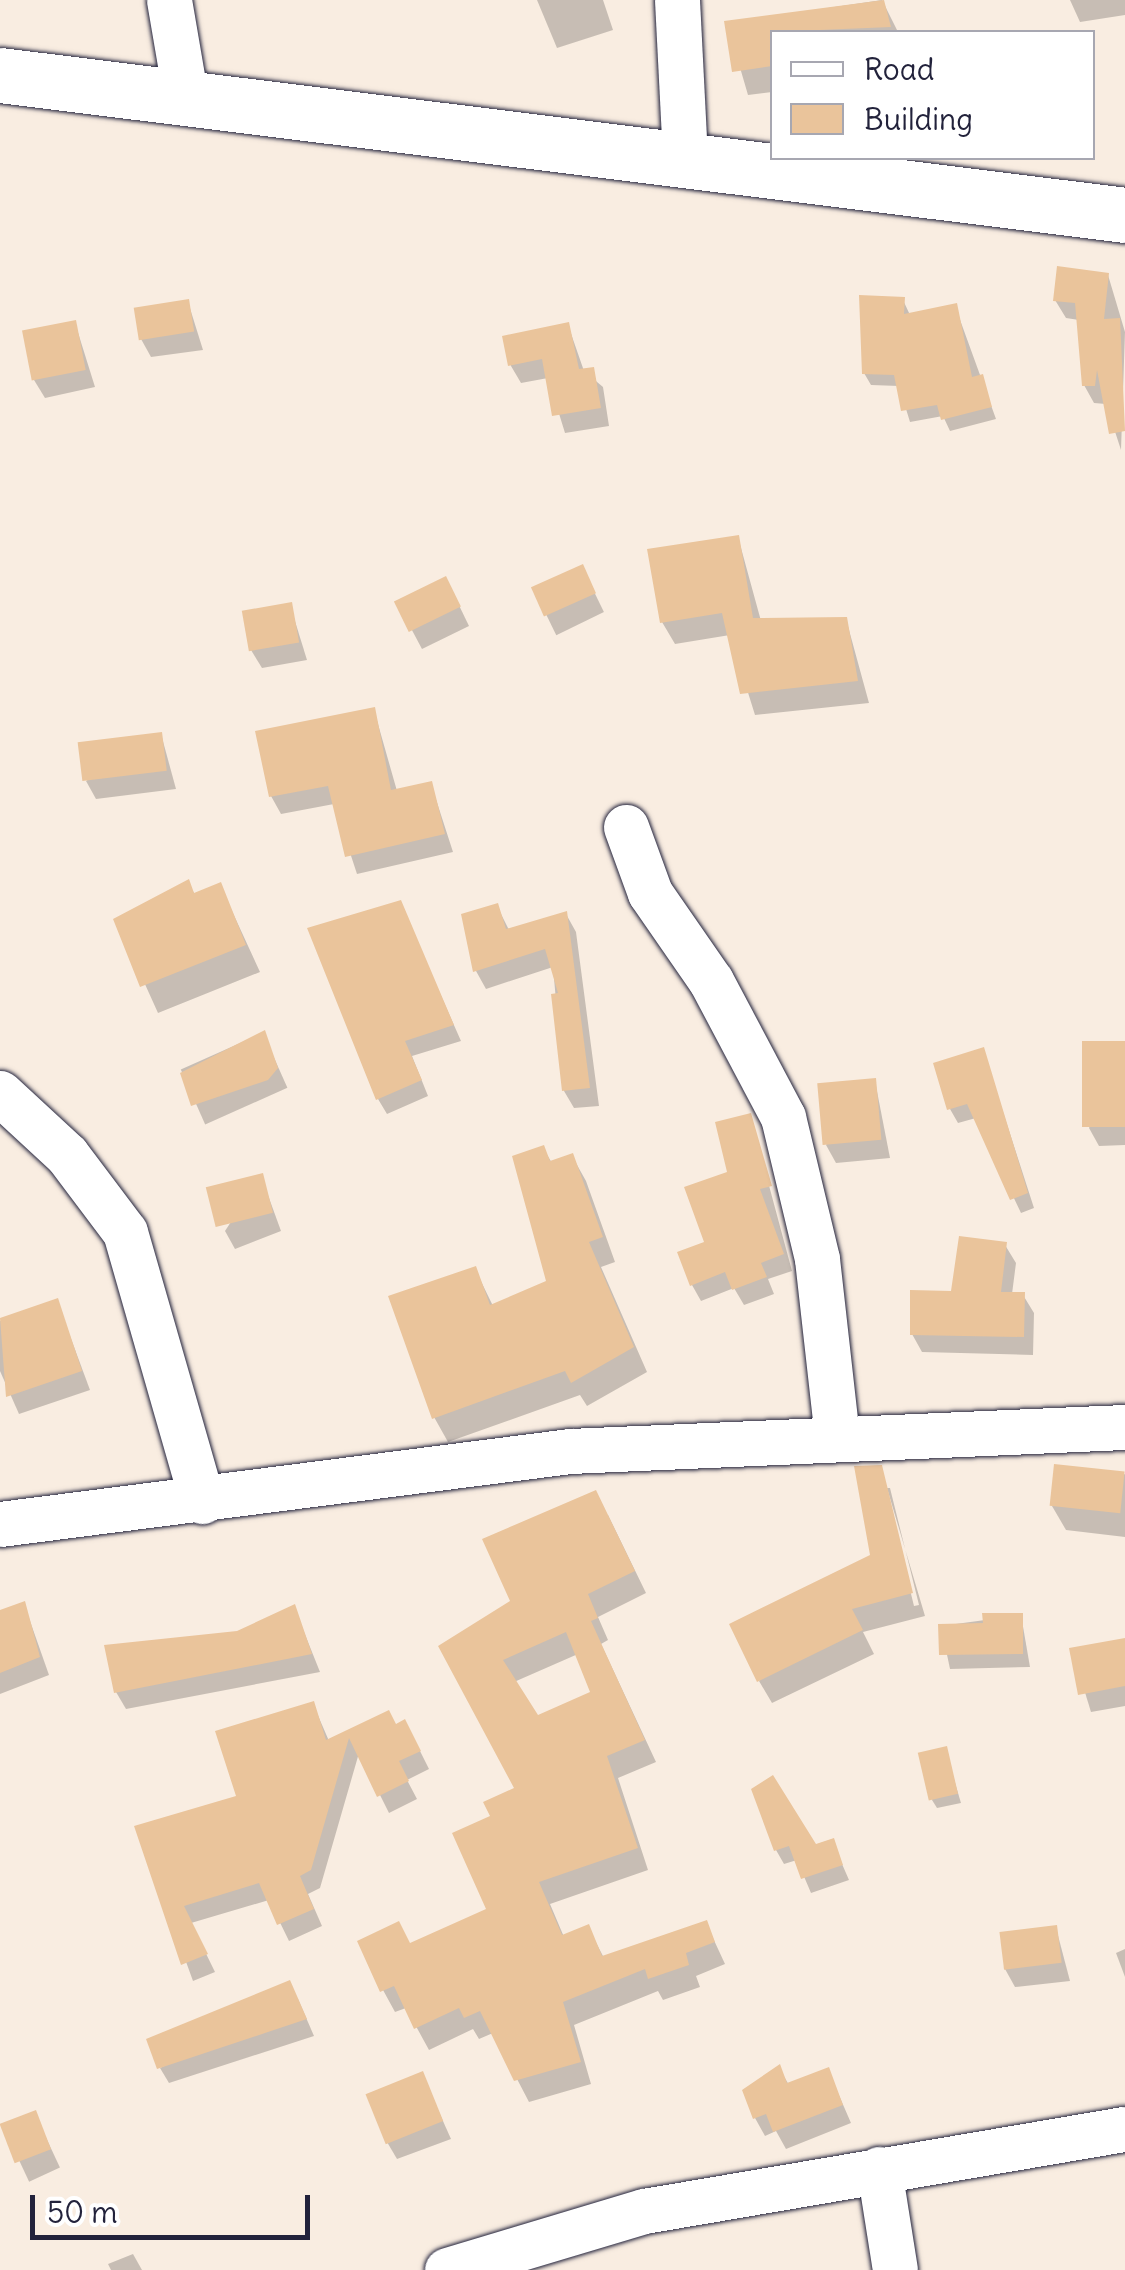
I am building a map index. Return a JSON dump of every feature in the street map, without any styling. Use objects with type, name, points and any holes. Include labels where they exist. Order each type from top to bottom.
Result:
[{"type":"main road","points":[[0,75],[1125,215]]},
{"type":"street","points":[[169,0],[186,99]]},
{"type":"street","points":[[677,0],[685,160]]},
{"type":"street","points":[[626,826],[650,893],[712,981],[782,1117],[817,1259],[837,1436]]},
{"type":"street","points":[[0,1093],[90,1181],[135,1252],[202,1501]]},
{"type":"street","points":[[0,1524],[570,1452],[837,1436],[1125,1427]]},
{"type":"street","points":[[447,2270],[584,2224],[879,2168],[1125,2128]]},
{"type":"street","points":[[879,2168],[895,2270]]},
{"type":"building","points":[[884,0],[891,27],[770,30],[770,66],[732,72],[724,21]]},
{"type":"building","points":[[1057,266],[1109,273],[1104,319],[1120,318],[1125,431],[1109,434],[1097,370],[1095,386],[1082,386],[1075,303],[1053,301]]},
{"type":"building","points":[[859,295],[905,297],[904,314],[957,303],[972,377],[983,374],[992,407],[941,420],[937,405],[901,411],[894,375],[862,374]]},
{"type":"building","points":[[189,299],[194,332],[139,340],[134,308]]},
{"type":"building","points":[[76,320],[86,370],[32,381],[22,330]]},
{"type":"building","points":[[569,322],[579,369],[594,367],[601,408],[552,416],[542,359],[508,366],[502,336]]},
{"type":"building","points":[[739,535],[753,618],[847,617],[858,681],[740,694],[722,613],[660,623],[647,549]]},
{"type":"building","points":[[583,564],[596,593],[544,616],[531,587]]},
{"type":"building","points":[[446,576],[461,607],[409,632],[394,601]]},
{"type":"building","points":[[292,602],[299,642],[249,651],[242,611]]},
{"type":"building","points":[[375,707],[391,790],[432,781],[445,834],[345,857],[328,786],[269,797],[255,731]]},
{"type":"building","points":[[162,732],[167,771],[82,781],[78,742]]},
{"type":"building","points":[[189,879],[194,893],[221,882],[246,945],[140,987],[113,919]]},
{"type":"building","points":[[401,900],[454,1025],[405,1041],[422,1080],[376,1100],[307,928]]},
{"type":"building","points":[[498,903],[506,929],[567,911],[590,1088],[562,1091],[551,994],[558,993],[545,949],[473,972],[461,914]]},
{"type":"building","points":[[265,1030],[278,1068],[268,1080],[191,1106],[180,1073]]},
{"type":"building","points":[[1082,1041],[1125,1041],[1125,1127],[1082,1127]]},
{"type":"building","points":[[984,1047],[1028,1193],[1010,1200],[967,1104],[947,1110],[933,1063]]},
{"type":"building","points":[[876,1078],[881,1140],[823,1145],[817,1083]]},
{"type":"building","points":[[751,1113],[772,1186],[760,1189],[784,1254],[761,1263],[767,1277],[732,1290],[725,1272],[690,1286],[677,1252],[704,1242],[684,1187],[727,1172],[715,1122]]},
{"type":"building","points":[[544,1145],[550,1161],[573,1153],[603,1237],[589,1242],[634,1347],[571,1383],[565,1371],[432,1419],[388,1296],[476,1266],[490,1305],[546,1281],[512,1156]]},
{"type":"building","points":[[263,1173],[273,1213],[216,1227],[206,1187]]},
{"type":"building","points":[[959,1236],[1007,1242],[1001,1292],[1025,1292],[1024,1337],[910,1335],[910,1290],[951,1291]]},
{"type":"building","points":[[58,1298],[82,1371],[6,1397],[0,1318]]},
{"type":"building","points":[[1054,1464],[1125,1471],[1120,1513],[1050,1506]]},
{"type":"building","points":[[882,1465],[913,1593],[852,1609],[863,1630],[757,1682],[729,1624],[870,1555],[854,1466]]},
{"type":"building","points":[[596,1490],[635,1571],[588,1594],[598,1618],[591,1621],[645,1740],[607,1756],[638,1848],[539,1882],[562,1935],[589,1924],[602,1956],[707,1920],[715,1942],[686,1953],[689,1965],[648,1979],[645,1969],[563,2002],[581,2062],[514,2081],[480,2011],[464,2018],[459,2008],[414,2029],[394,1986],[380,1992],[357,1941],[399,1921],[410,1943],[486,1909],[452,1833],[490,1816],[483,1802],[514,1788],[438,1646],[510,1601],[482,1539]],"holes":[[[566,1632],[590,1692],[538,1715],[503,1660]]]},
{"type":"building","points":[[25,1601],[40,1657],[0,1673],[0,1610]]},
{"type":"building","points":[[295,1604],[312,1654],[114,1693],[104,1645],[237,1631]]},
{"type":"building","points":[[982,1613],[1023,1613],[1023,1654],[939,1655],[938,1624],[983,1623]]},
{"type":"building","points":[[1125,1638],[1125,1686],[1078,1695],[1069,1648]]},
{"type":"building","points":[[314,1701],[326,1740],[389,1710],[396,1724],[405,1719],[421,1751],[399,1761],[409,1781],[377,1797],[349,1738],[311,1870],[300,1876],[314,1909],[277,1925],[259,1883],[184,1906],[208,1954],[181,1965],[134,1826],[236,1796],[215,1731]]},
{"type":"building","points":[[947,1746],[958,1794],[929,1800],[918,1753]]},
{"type":"building","points":[[773,1775],[816,1844],[834,1838],[843,1865],[801,1879],[789,1846],[774,1851],[751,1789]]},
{"type":"building","points":[[1057,1925],[1062,1963],[1004,1970],[999,1932]]},
{"type":"building","points":[[290,1980],[307,2019],[157,2069],[146,2039]]},
{"type":"building","points":[[780,2064],[787,2083],[829,2067],[843,2105],[773,2132],[766,2114],[753,2119],[742,2090]]},
{"type":"building","points":[[423,2071],[443,2121],[386,2144],[366,2094]]},
{"type":"building","points":[[36,2110],[51,2149],[15,2163],[0,2124]]}]
